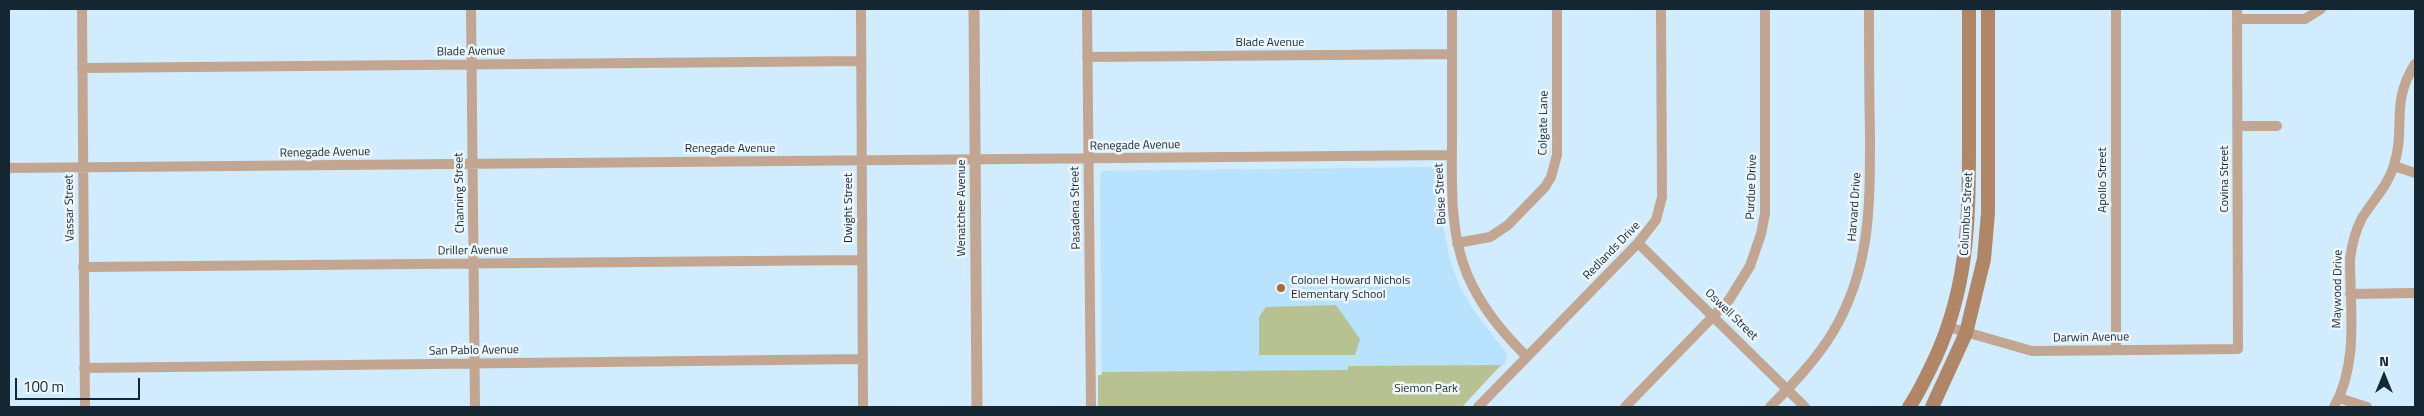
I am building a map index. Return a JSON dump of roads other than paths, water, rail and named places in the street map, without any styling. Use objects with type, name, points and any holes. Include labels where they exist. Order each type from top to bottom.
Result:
[{"type":"main road","name":"Columbus Street","points":[[1909,407],[1935,360],[1948,327],[1961,282],[1968,231],[1969,9]]},
{"type":"main road","name":"Columbus Street","points":[[1932,407],[1966,333],[1979,286],[1987,233],[1988,9]]},
{"type":"street","name":"Vassar Street","points":[[82,9],[85,407]]},
{"type":"street","name":"Channing Street","points":[[471,9],[474,407]]},
{"type":"street","name":"Dwight Street","points":[[860,9],[863,407]]},
{"type":"street","name":"Wenatchee Avenue","points":[[974,9],[976,407]]},
{"type":"street","name":"Pasadena Street","points":[[1087,9],[1091,407]]},
{"type":"street","name":"Boise Street","points":[[1452,9],[1452,203],[1458,243],[1467,272],[1483,305],[1507,337],[1527,357]]},
{"type":"street","name":"Colgate Lane","points":[[1458,243],[1480,240],[1500,232],[1544,187],[1551,177],[1557,155],[1557,9]]},
{"type":"street","name":"Redlands Drive","points":[[1478,407],[1638,243],[1656,220],[1662,197],[1661,9]]},
{"type":"street","name":"Purdue Drive","points":[[1625,407],[1714,316],[1740,284],[1750,266],[1761,234],[1766,197],[1765,9]]},
{"type":"street","name":"Harvard Drive","points":[[1770,407],[1806,369],[1833,331],[1853,289],[1864,252],[1870,202],[1870,9]]},
{"type":"street","name":"Apollo Street","points":[[2116,9],[2116,350]]},
{"type":"street","points":[[2237,14],[2305,19],[2321,9]]},
{"type":"street","name":"Covina Street","points":[[2237,14],[2238,349]]},
{"type":"street","name":"Blade Avenue","points":[[1088,57],[1452,54]]},
{"type":"street","name":"Blade Avenue","points":[[82,68],[861,61]]},
{"type":"street","name":"Maywood Drive","points":[[2336,403],[2348,370],[2350,354],[2350,259],[2356,231],[2362,218],[2387,183],[2394,166],[2398,150],[2400,98],[2415,64]]},
{"type":"street","points":[[2238,126],[2278,126]]},
{"type":"street","name":"Renegade Avenue","points":[[9,168],[1452,155]]},
{"type":"street","points":[[2394,166],[2415,172]]},
{"type":"street","name":"Oswell Street","points":[[1638,243],[1805,407]]},
{"type":"street","name":"Driller Avenue","points":[[83,267],[862,260]]},
{"type":"street","points":[[2350,294],[2415,293]]},
{"type":"street","name":"Darwin Avenue","points":[[1948,327],[2032,351],[2238,349]]},
{"type":"street","name":"San Pablo Avenue","points":[[84,368],[863,359]]},
{"type":"street","points":[[2336,403],[2367,407]]},
{"type":"place","name":"Colonel Howard Nichols Elementary School","points":[[1281,288]]},
{"type":"park label","name":"Siemon Park","points":[[1426,389]]}]
